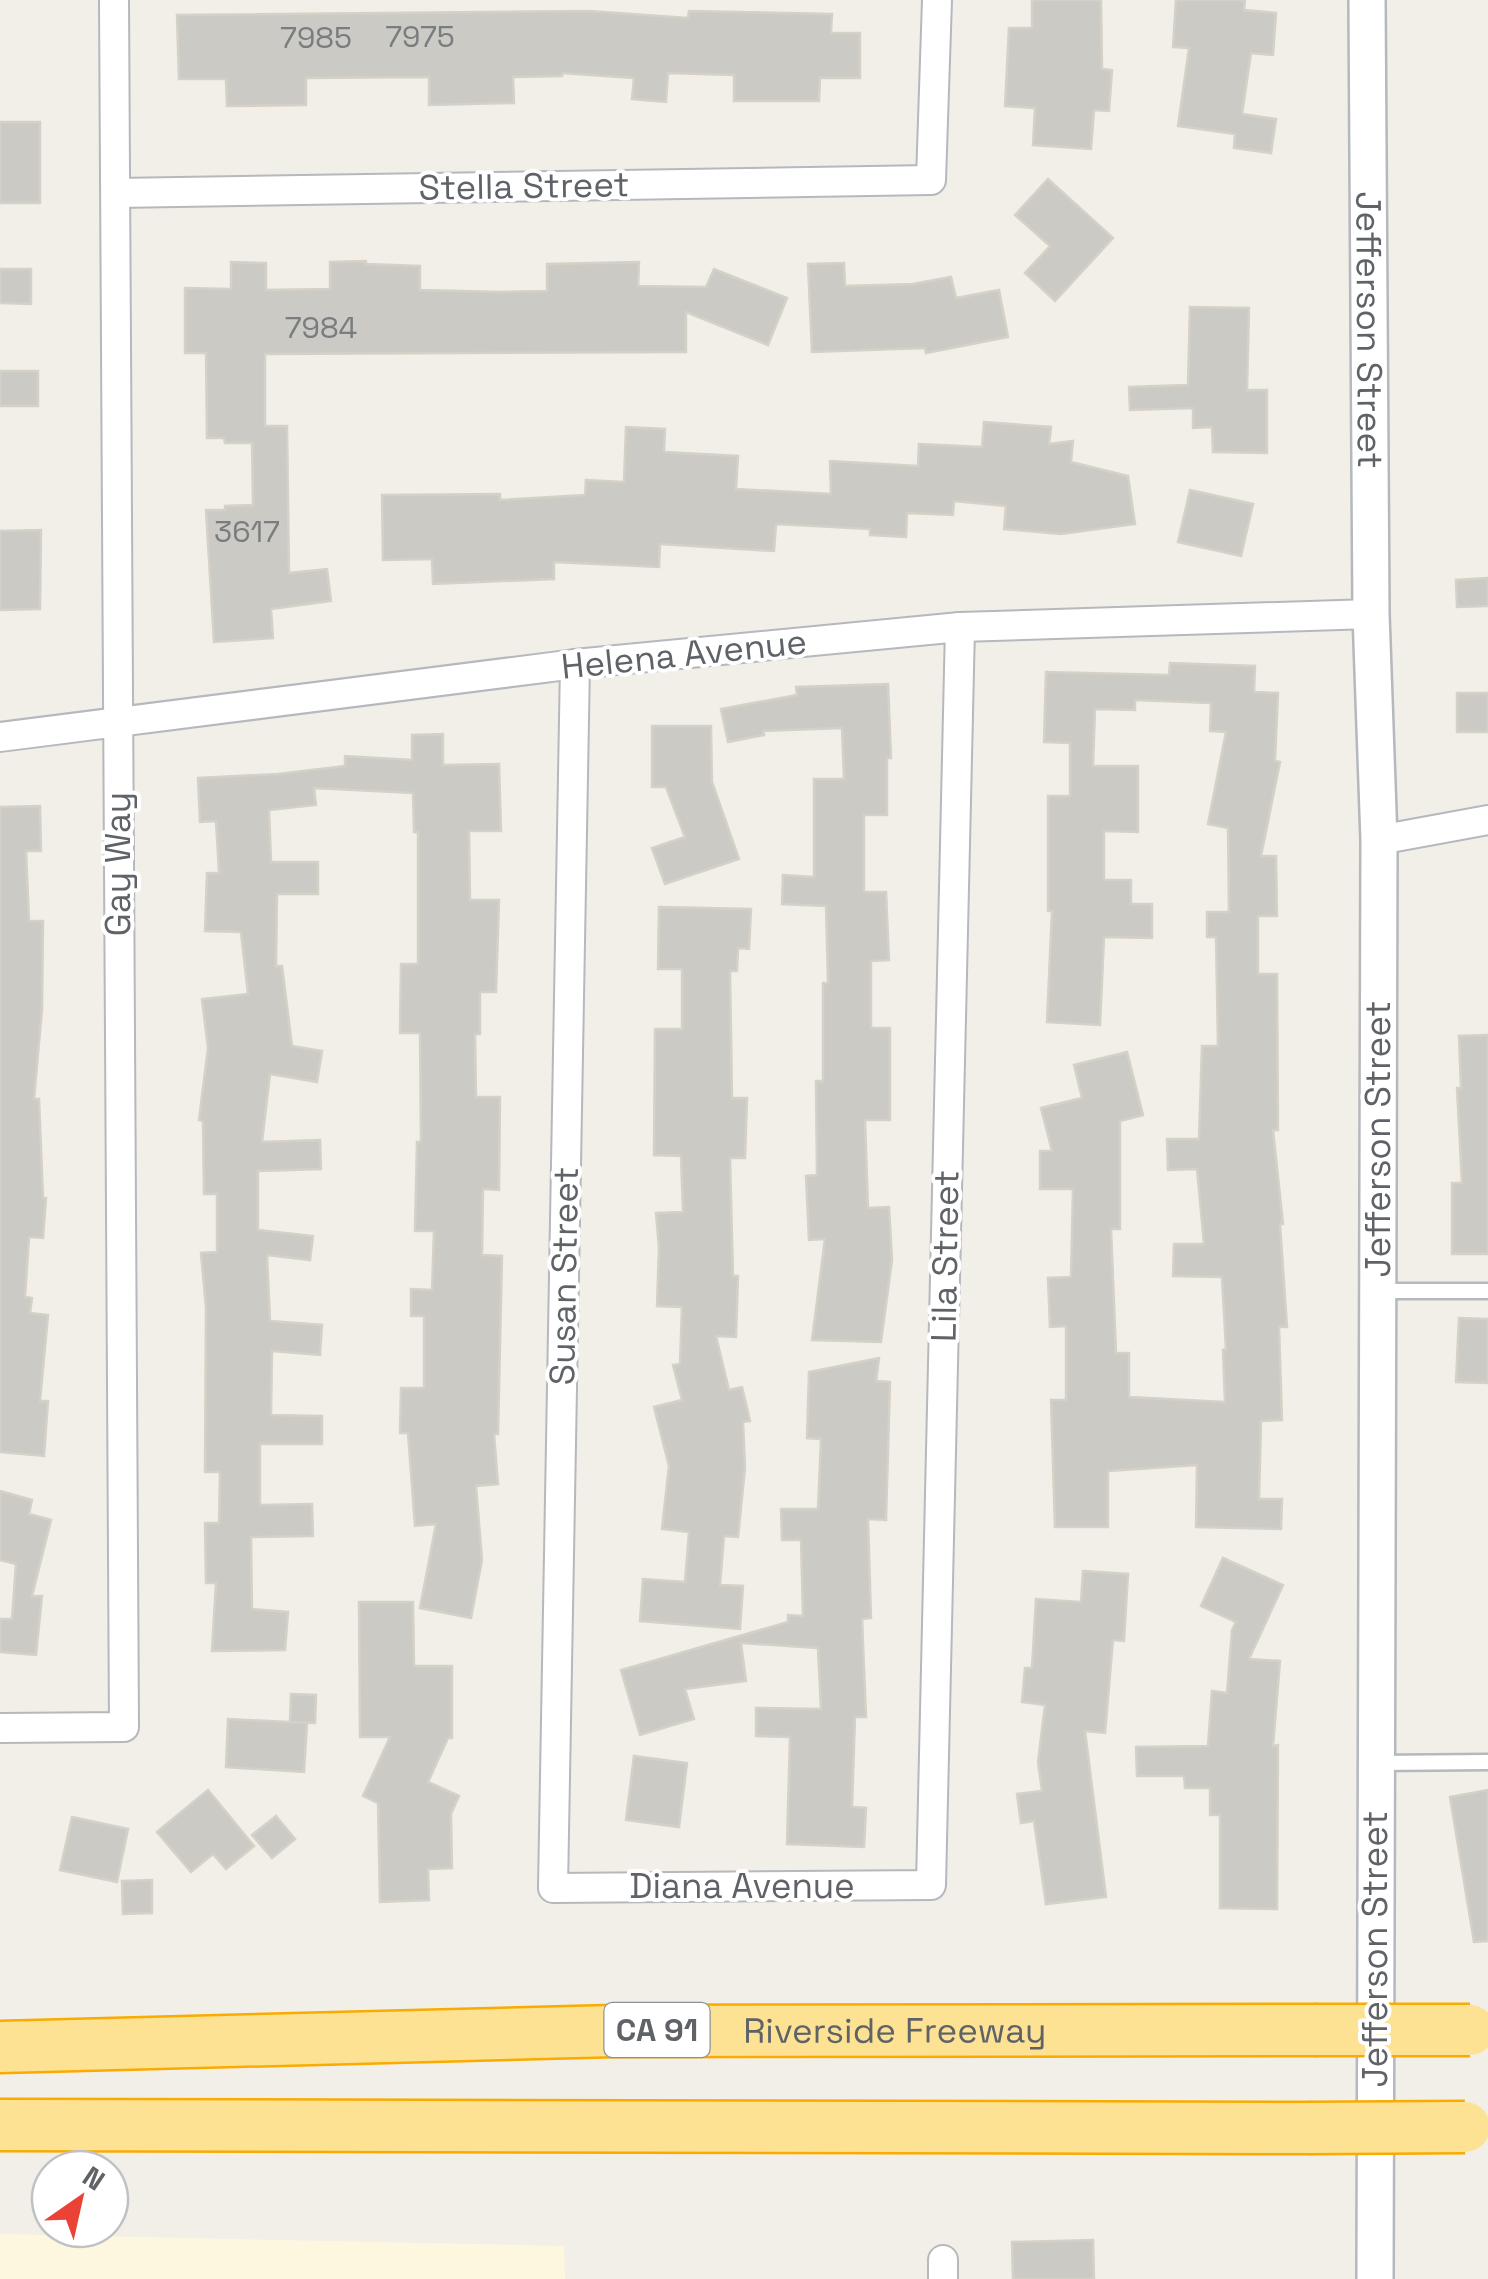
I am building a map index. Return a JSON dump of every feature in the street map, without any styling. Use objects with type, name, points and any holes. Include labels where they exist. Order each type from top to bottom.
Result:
[{"type":"highway","name":"Riverside Freeway","points":[[0,2047],[614,2030],[1479,2030]]},
{"type":"highway","points":[[0,2125],[1476,2127]]},
{"type":"street","name":"Gay Way","points":[[0,1728],[124,1727],[114,0]]},
{"type":"street","name":"Stella Street","points":[[116,192],[932,180],[937,0]]},
{"type":"street","name":"Jefferson Street","points":[[1367,0],[1371,614],[1379,840],[1375,2279]]},
{"type":"street","name":"Helena Avenue","points":[[0,736],[576,664],[960,627],[1371,614]]},
{"type":"street","name":"Lila Street","points":[[931,1885],[960,627]]},
{"type":"street","name":"Susan Street","points":[[553,1888],[576,664]]},
{"type":"street","points":[[1379,840],[1488,820]]},
{"type":"street","name":"Diana Avenue","points":[[553,1888],[931,1885]]},
{"type":"lane","points":[[1377,1291],[1488,1291]]},
{"type":"lane","points":[[1376,1763],[1488,1762]]},
{"type":"shaded area","points":[[0,2234],[30,2235],[30,2249],[130,2249],[130,2237],[564,2246],[565,2279],[0,2279]]},
{"type":"building","points":[[1032,0],[1101,0],[1102,69],[1112,70],[1109,111],[1094,110],[1091,149],[1033,145],[1035,108],[1005,106],[1009,28],[1032,28]]},
{"type":"building","points":[[1176,0],[1245,0],[1244,10],[1276,13],[1273,55],[1251,53],[1242,114],[1276,119],[1271,153],[1234,148],[1235,134],[1178,126],[1189,48],[1173,47]]},
{"type":"building","points":[[589,11],[688,18],[689,11],[832,14],[831,33],[860,33],[860,78],[820,78],[819,101],[734,101],[734,75],[668,73],[666,102],[632,99],[634,78],[562,73],[513,77],[514,103],[429,105],[429,77],[306,78],[306,105],[227,106],[226,79],[179,79],[177,15]]},
{"type":"building","points":[[0,122],[40,122],[40,203],[0,203]]},
{"type":"building","points":[[1048,179],[1113,238],[1055,301],[1025,273],[1050,246],[1015,215]]},
{"type":"building","points":[[231,262],[266,263],[266,290],[330,289],[330,262],[420,266],[420,290],[547,291],[547,264],[639,262],[638,286],[706,287],[714,269],[787,298],[768,345],[686,312],[686,352],[265,354],[265,426],[287,426],[289,573],[327,569],[331,601],[271,609],[273,638],[214,642],[206,510],[253,505],[252,443],[207,438],[206,353],[185,353],[185,288],[231,289]]},
{"type":"building","points":[[844,263],[845,286],[913,284],[951,277],[956,298],[999,290],[1008,337],[926,353],[925,348],[812,352],[808,264]]},
{"type":"building","points":[[0,269],[31,269],[31,304],[0,303]]},
{"type":"building","points":[[1190,307],[1249,308],[1247,390],[1267,390],[1267,453],[1213,452],[1212,427],[1193,428],[1193,408],[1130,410],[1129,387],[1188,385]]},
{"type":"building","points":[[0,371],[38,371],[38,406],[0,406]]},
{"type":"building","points":[[984,422],[1051,427],[1049,444],[1073,441],[1071,462],[1128,476],[1135,524],[1061,534],[1004,529],[1006,506],[954,501],[953,515],[907,513],[906,537],[870,535],[870,529],[776,524],[774,551],[660,544],[659,567],[554,562],[554,579],[433,584],[432,559],[383,560],[382,495],[500,494],[500,500],[585,495],[586,480],[624,482],[626,427],[665,429],[664,452],[738,456],[736,489],[831,494],[830,461],[918,466],[919,444],[982,447]]},
{"type":"building","points":[[1190,490],[1253,504],[1241,556],[1178,542]]},
{"type":"building","points":[[41,530],[40,609],[0,610],[0,531]]},
{"type":"building","points":[[1488,578],[1488,606],[1457,607],[1456,580]]},
{"type":"building","points":[[1170,663],[1255,666],[1254,692],[1278,693],[1275,761],[1280,762],[1261,856],[1276,856],[1277,916],[1258,916],[1258,974],[1277,974],[1278,1130],[1273,1130],[1283,1224],[1287,1327],[1279,1327],[1282,1420],[1261,1421],[1259,1499],[1282,1499],[1281,1529],[1196,1527],[1197,1465],[1108,1471],[1108,1527],[1055,1527],[1051,1400],[1066,1400],[1066,1326],[1050,1327],[1048,1278],[1071,1277],[1073,1189],[1040,1189],[1040,1151],[1052,1151],[1041,1108],[1082,1098],[1074,1065],[1127,1052],[1143,1115],[1120,1121],[1120,1229],[1111,1229],[1116,1353],[1129,1353],[1129,1397],[1225,1402],[1222,1277],[1173,1276],[1174,1244],[1204,1244],[1197,1169],[1168,1170],[1167,1139],[1199,1139],[1202,1046],[1218,1046],[1216,937],[1207,937],[1207,912],[1229,912],[1228,828],[1208,824],[1226,732],[1210,731],[1211,703],[1135,700],[1135,710],[1095,709],[1093,766],[1138,766],[1138,832],[1104,831],[1104,880],[1131,880],[1131,904],[1152,904],[1152,938],[1104,937],[1100,1025],[1047,1022],[1052,911],[1048,911],[1048,796],[1070,796],[1070,743],[1044,742],[1046,672],[1169,675]]},
{"type":"building","points":[[888,684],[891,758],[887,758],[887,815],[864,815],[864,892],[886,892],[889,960],[871,961],[871,1028],[890,1028],[890,1120],[865,1120],[868,1208],[889,1207],[892,1260],[881,1342],[812,1340],[825,1239],[809,1240],[806,1176],[817,1175],[816,1081],[823,1081],[823,983],[828,983],[826,906],[782,904],[783,875],[814,877],[814,779],[844,779],[842,728],[763,731],[764,735],[728,742],[721,709],[797,695],[796,687]]},
{"type":"building","points":[[1457,693],[1488,693],[1488,732],[1457,732]]},
{"type":"building","points":[[652,726],[711,726],[712,782],[739,859],[665,884],[652,848],[685,837],[666,787],[652,787]]},
{"type":"building","points":[[443,734],[443,765],[499,764],[501,831],[469,831],[470,900],[499,900],[496,992],[480,992],[480,1034],[475,1034],[476,1097],[500,1097],[499,1190],[483,1189],[482,1255],[502,1256],[498,1434],[494,1434],[498,1484],[476,1486],[482,1560],[471,1618],[420,1608],[436,1524],[415,1526],[408,1433],[400,1433],[401,1388],[424,1388],[424,1316],[411,1316],[411,1289],[432,1290],[434,1231],[415,1231],[417,1142],[421,1142],[420,1033],[400,1033],[401,964],[418,964],[418,832],[414,832],[413,793],[314,788],[316,805],[269,810],[271,862],[318,862],[318,894],[277,894],[276,966],[282,966],[292,1046],[322,1051],[317,1082],[270,1074],[262,1142],[320,1140],[321,1169],[258,1171],[258,1230],[313,1236],[310,1260],[267,1255],[270,1321],[322,1325],[320,1355],[272,1351],[271,1415],[322,1416],[322,1444],[260,1444],[260,1505],[312,1504],[313,1536],[251,1537],[252,1609],[288,1612],[285,1650],[212,1651],[216,1583],[206,1583],[205,1523],[219,1523],[220,1472],[205,1472],[206,1308],[201,1253],[217,1252],[217,1194],[204,1194],[203,1121],[199,1120],[208,1048],[202,999],[248,994],[241,932],[205,931],[207,873],[219,873],[216,821],[200,822],[198,778],[345,766],[345,756],[412,760],[412,735]]},
{"type":"building","points":[[40,806],[41,851],[26,851],[29,921],[43,921],[42,1009],[34,1099],[39,1099],[46,1198],[43,1238],[29,1237],[25,1297],[32,1298],[30,1313],[48,1315],[40,1401],[48,1401],[44,1456],[0,1452],[0,807]]},
{"type":"building","points":[[659,907],[751,909],[749,949],[738,948],[737,971],[730,971],[732,1098],[747,1098],[745,1158],[730,1158],[733,1276],[738,1276],[736,1337],[716,1336],[729,1390],[742,1387],[750,1421],[743,1422],[745,1468],[738,1537],[724,1536],[720,1585],[743,1586],[740,1629],[640,1621],[643,1579],[685,1582],[689,1532],[662,1529],[669,1466],[654,1407],[682,1400],[673,1365],[680,1364],[682,1307],[657,1306],[656,1213],[683,1212],[681,1156],[654,1155],[655,1029],[682,1029],[682,969],[658,969]]},
{"type":"building","points":[[1488,1035],[1488,1254],[1452,1254],[1452,1183],[1462,1183],[1457,1088],[1461,1088],[1459,1036]]},
{"type":"building","points":[[1459,1318],[1488,1319],[1488,1383],[1456,1382]]},
{"type":"building","points":[[879,1358],[876,1381],[890,1382],[886,1520],[868,1519],[871,1618],[862,1619],[866,1717],[855,1717],[852,1807],[866,1808],[864,1847],[787,1844],[790,1737],[756,1736],[756,1708],[821,1709],[818,1648],[741,1643],[746,1681],[685,1689],[694,1719],[640,1735],[621,1670],[788,1622],[788,1615],[803,1616],[801,1540],[782,1540],[781,1509],[818,1509],[821,1439],[807,1438],[809,1372]]},
{"type":"building","points":[[0,1491],[32,1500],[29,1514],[51,1520],[32,1596],[42,1596],[36,1655],[0,1652],[0,1619],[12,1619],[16,1564],[0,1560]]},
{"type":"building","points":[[1223,1558],[1283,1585],[1249,1659],[1280,1661],[1273,1746],[1278,1745],[1277,1909],[1220,1908],[1220,1815],[1210,1815],[1210,1788],[1185,1788],[1184,1776],[1137,1776],[1136,1747],[1208,1746],[1212,1691],[1227,1693],[1236,1622],[1201,1606]]},
{"type":"building","points":[[1083,1571],[1128,1574],[1124,1641],[1113,1640],[1105,1733],[1085,1731],[1106,1897],[1046,1904],[1034,1821],[1021,1823],[1017,1794],[1042,1791],[1038,1762],[1045,1705],[1022,1702],[1025,1668],[1032,1668],[1036,1599],[1081,1602]]},
{"type":"building","points":[[359,1602],[413,1602],[414,1666],[452,1666],[452,1738],[448,1738],[428,1782],[459,1796],[451,1814],[452,1868],[428,1869],[429,1900],[380,1902],[378,1803],[363,1796],[390,1737],[360,1737]]},
{"type":"building","points":[[291,1694],[316,1695],[315,1723],[290,1722]]},
{"type":"building","points":[[228,1719],[307,1723],[304,1772],[226,1767]]},
{"type":"building","points":[[634,1756],[687,1763],[679,1827],[626,1820]]},
{"type":"building","points":[[208,1790],[254,1846],[226,1869],[213,1854],[191,1872],[157,1832]]},
{"type":"building","points":[[1488,1790],[1488,1941],[1474,1942],[1450,1797]]},
{"type":"building","points":[[276,1816],[295,1839],[272,1858],[252,1835]]},
{"type":"building","points":[[72,1817],[128,1829],[117,1882],[60,1870]]},
{"type":"building","points":[[152,1880],[152,1913],[123,1914],[122,1881]]},
{"type":"building","points":[[1093,2240],[1094,2279],[1013,2279],[1012,2242]]}]
